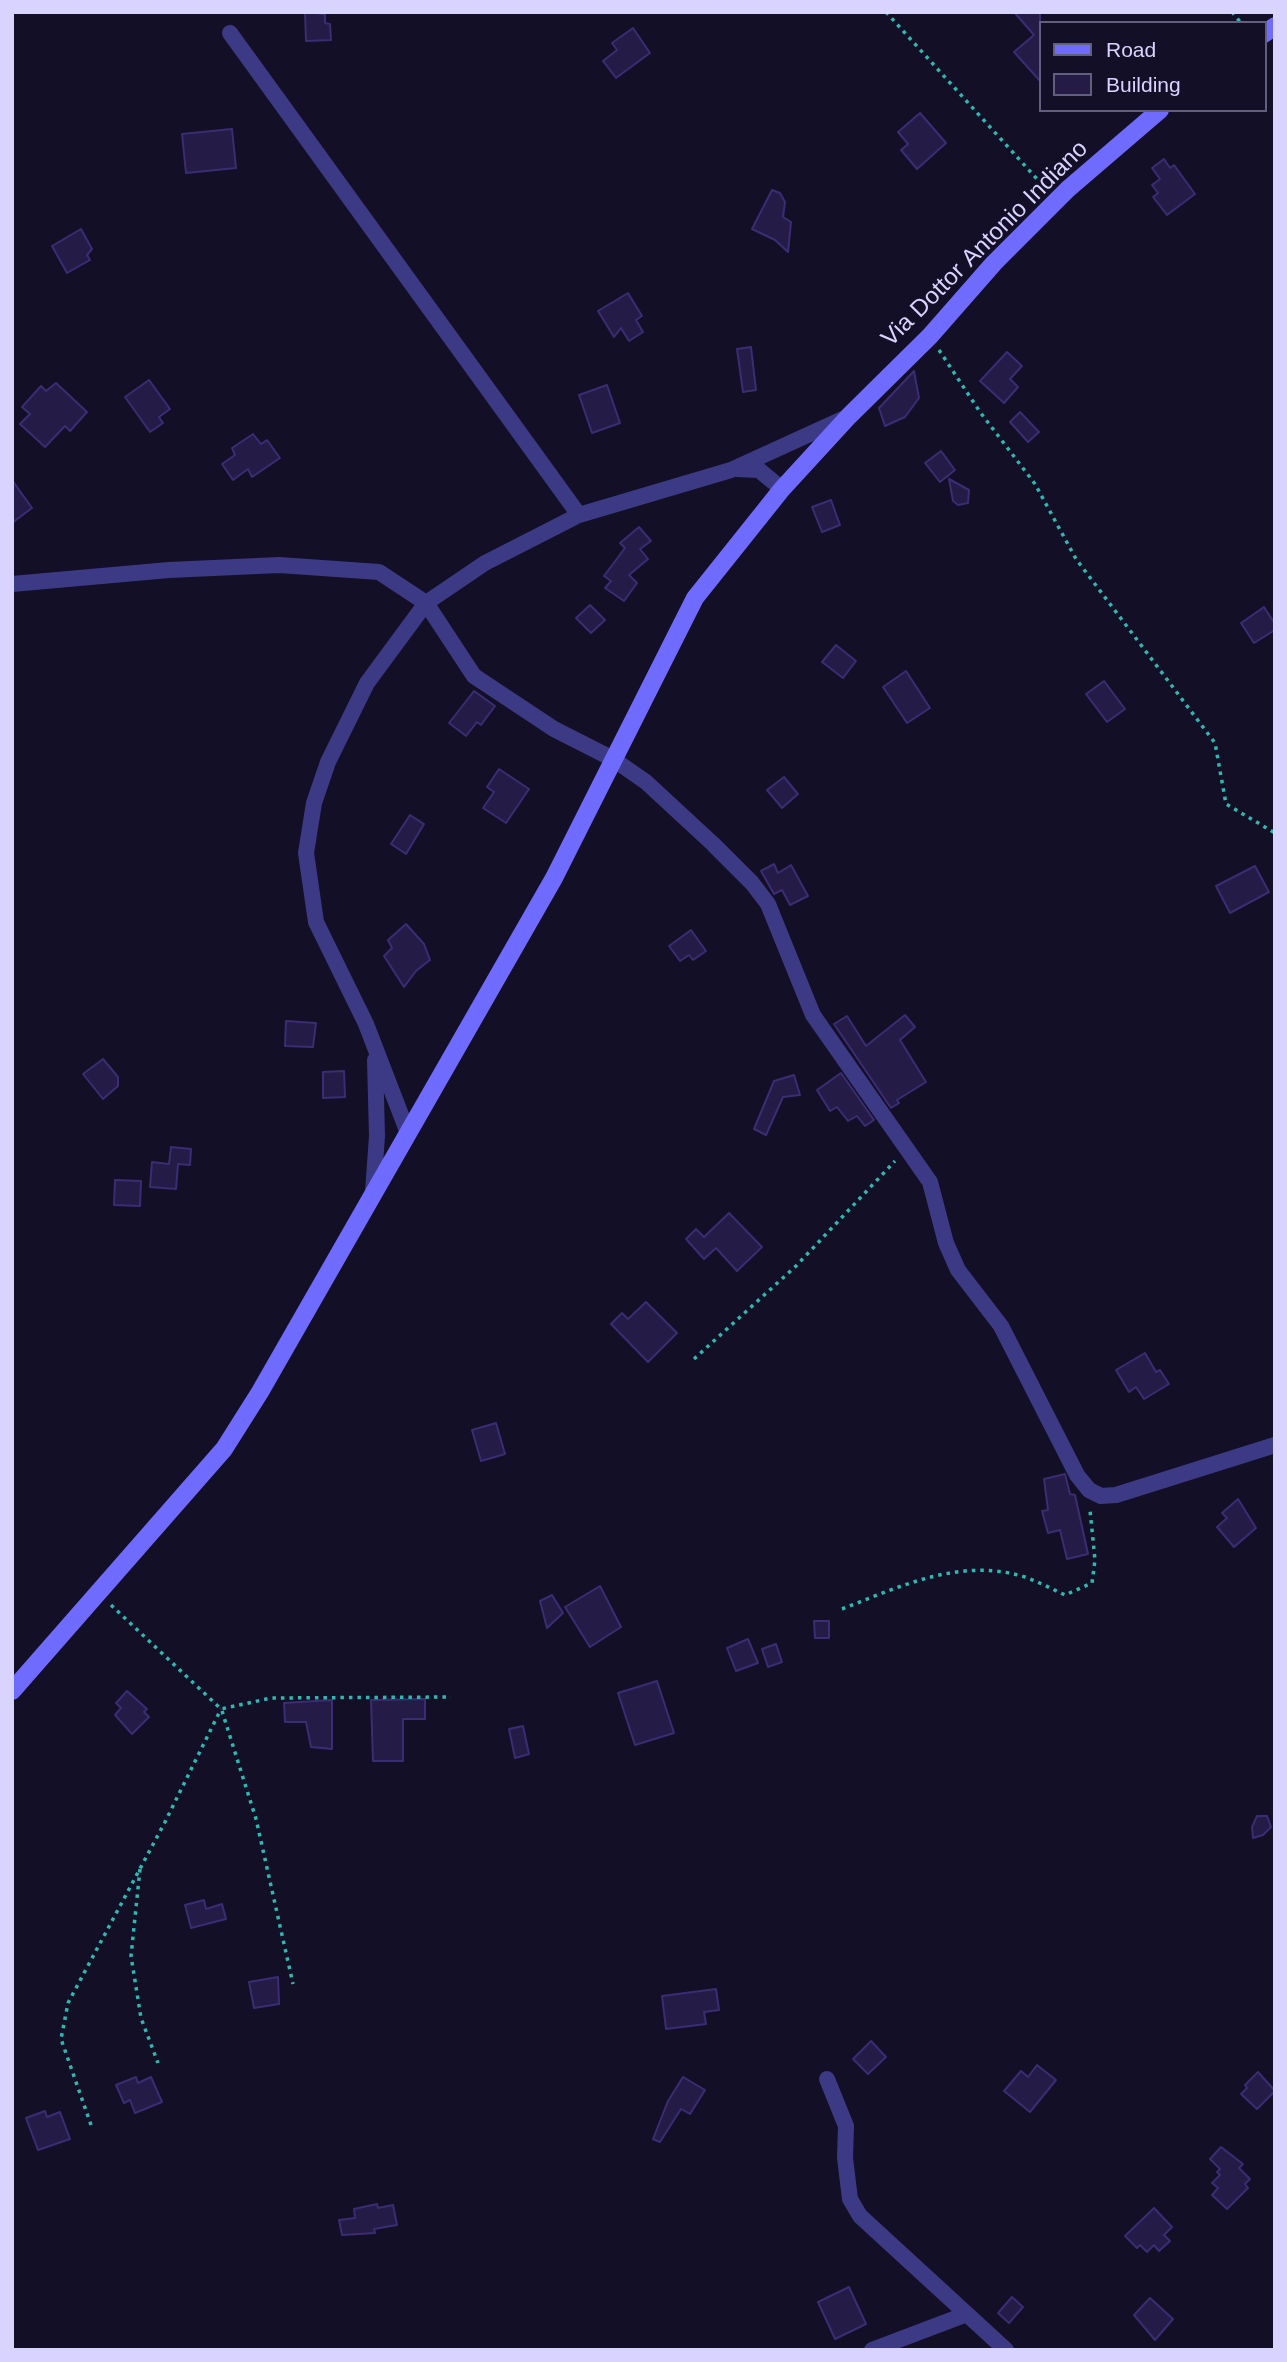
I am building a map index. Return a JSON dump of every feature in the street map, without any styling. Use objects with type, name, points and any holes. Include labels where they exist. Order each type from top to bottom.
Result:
[{"type":"main road","name":"Via Dottor Antonio Indiano","points":[[12,1691],[224,1449],[260,1392],[554,878],[695,598],[782,489],[849,416],[930,336],[995,263],[1057,201],[1158,112]]},
{"type":"street","points":[[230,33],[579,516]]},
{"type":"street","points":[[408,1133],[366,1024],[316,922],[306,853],[314,803],[328,762],[367,683],[426,603],[485,563],[579,516],[731,470],[849,416]]},
{"type":"street","points":[[731,470],[759,470],[782,489]]},
{"type":"street","points":[[12,584],[169,570],[279,565],[379,572],[426,603],[474,676],[554,729],[613,759],[646,782],[713,844],[768,904],[813,1014],[930,1182],[946,1243],[958,1270],[1001,1326],[1052,1431],[1089,1490],[1101,1496],[1116,1495],[1275,1446]]},
{"type":"street","points":[[366,1024],[377,1072],[377,1136],[373,1192]]},
{"type":"street","points":[[827,2079],[846,2126],[845,2158],[850,2199],[860,2216],[1006,2350]]},
{"type":"street","points":[[872,2350],[967,2314]]},
{"type":"path","points":[[886,12],[1057,201]]},
{"type":"path","points":[[930,336],[980,412],[1035,484],[1076,559],[1215,743],[1226,804],[1275,833]]},
{"type":"path","points":[[694,1359],[796,1266],[906,1149]]},
{"type":"path","points":[[842,1609],[925,1577],[973,1569],[1024,1577],[1065,1595],[1092,1583],[1095,1560],[1089,1490]]},
{"type":"path","points":[[97,1592],[221,1709],[256,1819],[293,1984]]},
{"type":"path","points":[[221,1709],[271,1698],[451,1697]]},
{"type":"path","points":[[91,2125],[61,2039],[68,2004],[221,1709]]},
{"type":"path","points":[[141,1867],[131,1956],[141,2018],[158,2063]]},
{"type":"building","points":[[305,12],[325,14],[325,23],[330,24],[331,40],[306,41]]},
{"type":"building","points":[[1014,12],[1040,12],[1038,79],[1014,52],[1034,35]]},
{"type":"building","points":[[633,28],[650,53],[616,78],[603,61],[617,50],[612,43]]},
{"type":"building","points":[[920,113],[946,143],[917,169],[901,150],[908,144],[898,132]]},
{"type":"building","points":[[232,129],[236,168],[186,173],[182,134]]},
{"type":"building","points":[[1164,159],[1170,168],[1174,165],[1195,194],[1167,215],[1153,197],[1158,193],[1152,185],[1160,179],[1152,168]]},
{"type":"building","points":[[772,190],[780,193],[785,202],[783,217],[791,222],[788,252],[775,240],[752,229]]},
{"type":"building","points":[[81,229],[92,249],[87,255],[90,260],[67,273],[52,246]]},
{"type":"building","points":[[628,293],[642,316],[636,320],[643,332],[629,341],[621,328],[614,337],[598,311]]},
{"type":"building","points":[[751,347],[756,390],[743,392],[737,349]]},
{"type":"building","points":[[1007,352],[1022,366],[1010,379],[1018,387],[1004,403],[980,381]]},
{"type":"building","points":[[914,371],[919,398],[905,417],[885,426],[879,408]]},
{"type":"building","points":[[149,380],[170,409],[159,417],[163,423],[150,432],[125,397]]},
{"type":"building","points":[[56,383],[87,412],[70,431],[65,426],[45,447],[20,424],[30,414],[22,407],[41,386],[46,391]]},
{"type":"building","points":[[607,385],[620,423],[592,433],[579,395]]},
{"type":"building","points":[[1020,412],[1039,432],[1028,442],[1010,422]]},
{"type":"building","points":[[253,434],[261,444],[267,440],[280,458],[252,477],[248,469],[233,480],[222,464],[235,455],[232,448]]},
{"type":"building","points":[[941,451],[955,470],[940,482],[925,463]]},
{"type":"building","points":[[949,479],[969,490],[968,503],[958,505],[953,501]]},
{"type":"building","points":[[12,480],[32,508],[12,523]]},
{"type":"building","points":[[831,500],[840,525],[822,532],[812,507]]},
{"type":"building","points":[[639,527],[651,541],[640,549],[648,559],[629,575],[637,583],[624,601],[605,588],[611,581],[604,576],[625,548],[620,543]]},
{"type":"building","points":[[590,605],[605,620],[591,633],[576,618]]},
{"type":"building","points":[[1264,607],[1275,624],[1275,630],[1254,643],[1241,623]]},
{"type":"building","points":[[836,645],[856,661],[843,678],[822,662]]},
{"type":"building","points":[[906,671],[930,708],[907,723],[883,687]]},
{"type":"building","points":[[1104,681],[1125,709],[1107,722],[1086,694]]},
{"type":"building","points":[[474,691],[495,706],[481,725],[477,722],[466,736],[449,723]]},
{"type":"building","points":[[499,769],[529,789],[506,823],[483,808],[494,792],[487,787]]},
{"type":"building","points":[[784,777],[798,794],[782,808],[767,790]]},
{"type":"building","points":[[410,815],[424,824],[406,854],[391,844]]},
{"type":"building","points":[[774,864],[778,873],[791,865],[808,896],[790,905],[782,890],[774,894],[761,871]]},
{"type":"building","points":[[1255,866],[1269,892],[1230,913],[1216,886]]},
{"type":"building","points":[[406,924],[424,944],[430,960],[416,971],[404,987],[384,956],[392,948],[388,940]]},
{"type":"building","points":[[691,930],[706,951],[693,960],[689,955],[680,961],[669,946]]},
{"type":"building","points":[[905,1015],[915,1027],[900,1040],[926,1082],[897,1100],[899,1103],[891,1108],[834,1024],[847,1016],[866,1046]]},
{"type":"building","points":[[286,1021],[316,1023],[313,1047],[285,1046]]},
{"type":"building","points":[[103,1059],[118,1077],[118,1086],[103,1099],[83,1074]]},
{"type":"building","points":[[344,1071],[345,1097],[323,1098],[323,1072]]},
{"type":"building","points":[[841,1073],[874,1120],[865,1126],[857,1116],[848,1121],[837,1107],[830,1111],[817,1090]]},
{"type":"building","points":[[794,1075],[800,1095],[783,1097],[766,1135],[754,1129],[774,1081]]},
{"type":"building","points":[[171,1147],[191,1149],[190,1165],[178,1164],[176,1189],[150,1187],[152,1162],[169,1164]]},
{"type":"building","points":[[115,1180],[141,1181],[140,1206],[114,1205]]},
{"type":"building","points":[[729,1213],[762,1247],[737,1271],[716,1248],[704,1259],[686,1239],[696,1229],[704,1237]]},
{"type":"building","points":[[646,1302],[677,1333],[648,1362],[611,1324],[622,1313],[628,1319]]},
{"type":"building","points":[[1145,1353],[1156,1372],[1160,1370],[1169,1384],[1144,1399],[1136,1387],[1129,1392],[1116,1370]]},
{"type":"building","points":[[496,1423],[505,1454],[481,1461],[472,1430]]},
{"type":"building","points":[[1065,1474],[1070,1494],[1075,1495],[1088,1554],[1067,1559],[1060,1530],[1048,1533],[1042,1511],[1048,1510],[1044,1479]]},
{"type":"building","points":[[1238,1499],[1256,1528],[1234,1547],[1217,1527],[1227,1518],[1222,1513]]},
{"type":"building","points":[[600,1586],[621,1627],[590,1647],[565,1607]]},
{"type":"building","points":[[552,1595],[563,1613],[547,1628],[540,1601]]},
{"type":"building","points":[[814,1621],[829,1621],[829,1638],[815,1638]]},
{"type":"building","points":[[748,1639],[758,1663],[736,1671],[727,1648]]},
{"type":"building","points":[[776,1644],[782,1662],[768,1667],[762,1649]]},
{"type":"building","points":[[657,1681],[674,1733],[635,1745],[618,1693]]},
{"type":"building","points":[[127,1691],[147,1709],[144,1712],[149,1717],[132,1734],[115,1715],[121,1708],[116,1703]]},
{"type":"building","points":[[425,1699],[425,1719],[403,1719],[403,1761],[373,1761],[371,1700]]},
{"type":"building","points":[[332,1700],[332,1749],[311,1747],[306,1722],[285,1722],[284,1703]]},
{"type":"building","points":[[523,1726],[529,1754],[515,1758],[509,1729]]},
{"type":"building","points":[[1257,1816],[1267,1816],[1271,1827],[1263,1835],[1253,1838],[1252,1827]]},
{"type":"building","points":[[204,1900],[206,1909],[222,1904],[226,1919],[191,1928],[185,1905]]},
{"type":"building","points":[[278,1977],[279,2004],[254,2008],[249,1982]]},
{"type":"building","points":[[716,1989],[719,2010],[704,2012],[706,2024],[666,2029],[662,1996]]},
{"type":"building","points":[[871,2041],[886,2057],[868,2074],[853,2059]]},
{"type":"building","points":[[1037,2065],[1056,2080],[1030,2112],[1004,2091],[1021,2071],[1028,2077]]},
{"type":"building","points":[[1258,2072],[1275,2091],[1257,2109],[1241,2094],[1247,2088],[1245,2085]]},
{"type":"building","points":[[136,2077],[138,2083],[151,2077],[162,2102],[135,2113],[130,2100],[124,2103],[116,2085]]},
{"type":"building","points":[[683,2077],[705,2090],[690,2114],[681,2109],[660,2142],[653,2139],[668,2101]]},
{"type":"building","points":[[45,2111],[47,2117],[60,2112],[70,2139],[38,2150],[26,2118]]},
{"type":"building","points":[[1221,2147],[1243,2164],[1239,2168],[1250,2179],[1245,2184],[1248,2188],[1227,2209],[1212,2195],[1218,2188],[1212,2183],[1220,2175],[1217,2172],[1220,2169],[1210,2159]]},
{"type":"building","points":[[377,2204],[378,2208],[393,2205],[397,2225],[374,2229],[375,2233],[342,2235],[339,2220],[355,2218],[354,2209]]},
{"type":"building","points":[[1154,2208],[1172,2227],[1164,2235],[1170,2241],[1159,2251],[1154,2245],[1147,2252],[1140,2245],[1137,2248],[1125,2236]]},
{"type":"building","points":[[849,2287],[866,2324],[835,2339],[818,2302]]},
{"type":"building","points":[[1012,2297],[1023,2307],[1009,2323],[998,2313]]},
{"type":"building","points":[[1150,2298],[1173,2319],[1155,2340],[1134,2315]]}]
